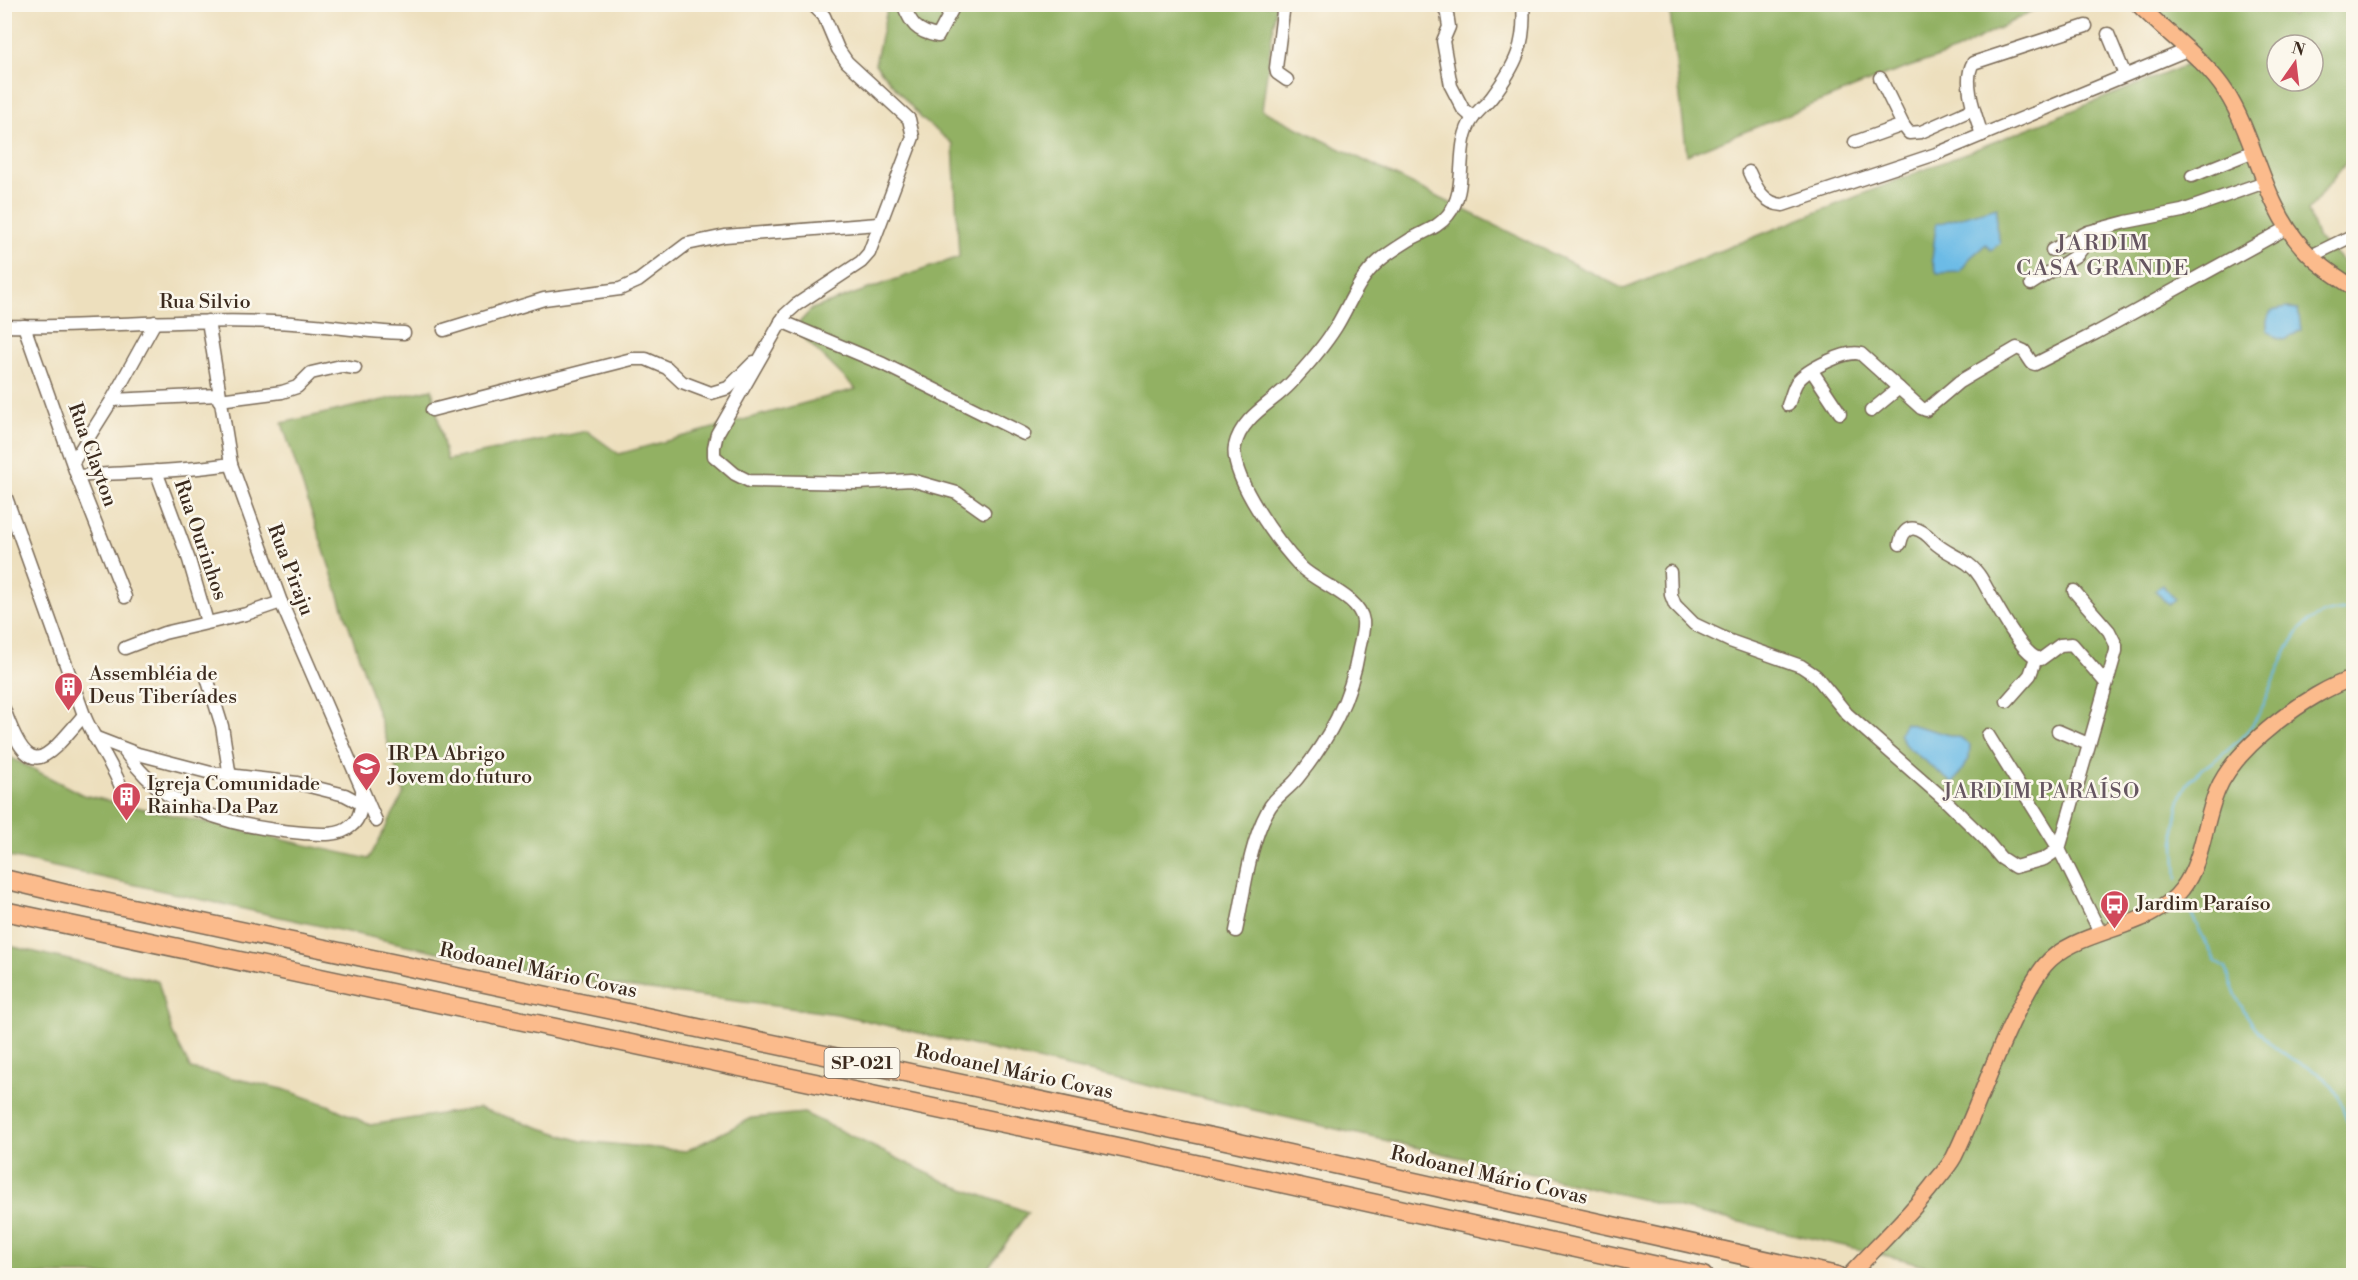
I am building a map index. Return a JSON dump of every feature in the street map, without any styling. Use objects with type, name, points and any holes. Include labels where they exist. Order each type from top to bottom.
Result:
[{"type":"highway","name":"Rodoanel Mário Covas","points":[[4,879],[1230,1141],[1837,1275]]},
{"type":"highway","name":"SP-021","points":[[4,911],[1150,1154],[1703,1275]]},
{"type":"main road","points":[[2138,4],[2187,50],[2225,91],[2288,228],[2311,256],[2354,288]]},
{"type":"main road","points":[[1849,1275],[1918,1205],[1953,1159],[2008,1030],[2044,966],[2067,948],[2154,912],[2179,893],[2196,860],[2217,791],[2232,765],[2266,733],[2316,694],[2354,678]]},
{"type":"street","points":[[812,4],[824,16],[838,49],[847,62],[909,119],[913,137],[869,253],[861,262],[796,305],[781,321],[717,434],[714,456],[735,474],[749,481],[867,483],[911,480],[957,493],[984,512]]},
{"type":"street","points":[[903,4],[910,21],[923,33],[938,36],[955,4]]},
{"type":"street","points":[[1284,4],[1276,68],[1277,73],[1287,80]]},
{"type":"street","points":[[1443,4],[1449,27],[1443,41],[1451,86],[1463,109],[1473,118]]},
{"type":"street","points":[[1236,931],[1253,852],[1265,815],[1273,800],[1295,782],[1338,719],[1347,699],[1363,623],[1360,610],[1350,600],[1303,568],[1261,514],[1236,465],[1235,446],[1254,415],[1290,384],[1335,329],[1367,272],[1380,260],[1413,238],[1436,228],[1450,213],[1459,189],[1465,134],[1473,118],[1491,99],[1519,54],[1525,30],[1524,4]]},
{"type":"street","points":[[1982,135],[1973,109],[1970,88],[1970,68],[1973,63],[2086,26]]},
{"type":"street","points":[[2108,34],[2125,75]]},
{"type":"street","points":[[1749,172],[1764,199],[1783,205],[1871,177],[1982,135],[2187,50]]},
{"type":"street","points":[[1880,78],[1909,133],[1921,132],[1973,109]]},
{"type":"street","points":[[1855,142],[1903,125]]},
{"type":"street","points":[[2192,176],[2254,151]]},
{"type":"street","points":[[2052,250],[2096,230],[2182,211],[2265,182]]},
{"type":"street","points":[[444,330],[544,299],[620,289],[639,281],[687,244],[725,236],[879,224]]},
{"type":"street","points":[[1788,405],[1797,381],[1838,356],[1855,351],[1862,354],[1920,408],[1926,410],[1959,382],[2017,348],[2024,351],[2032,363],[2036,364],[2288,228]]},
{"type":"street","points":[[2031,284],[2077,255],[2096,230]]},
{"type":"street","points":[[2311,256],[2354,234]]},
{"type":"street","name":"Rua Silvio","points":[[4,326],[208,321],[274,322],[404,333]]},
{"type":"street","name":"Rua Piraju","points":[[208,321],[231,464],[281,602],[376,821]]},
{"type":"street","points":[[781,321],[883,364],[1024,434]]},
{"type":"street","points":[[72,462],[112,400],[155,322]]},
{"type":"street","name":"Rua Clayton","points":[[24,326],[77,476],[124,597]]},
{"type":"street","points":[[432,410],[632,359],[646,359],[667,368],[682,382],[711,393],[720,392],[728,388],[748,366],[759,358]]},
{"type":"street","points":[[112,400],[219,398],[291,390],[311,373],[341,366],[355,368]]},
{"type":"street","points":[[1812,371],[1840,413]]},
{"type":"street","points":[[1871,411],[1899,388]]},
{"type":"street","points":[[77,476],[231,464]]},
{"type":"street","name":"Rua Ourinhos","points":[[156,471],[189,560],[207,622]]},
{"type":"street","points":[[4,492],[84,715],[94,738],[113,766],[123,792]]},
{"type":"street","points":[[1900,544],[1903,534],[1911,529],[1924,531],[1943,549],[1965,560],[1979,576],[2004,620],[2036,658],[2041,659],[2060,645],[2072,644],[2106,683]]},
{"type":"street","points":[[1670,572],[1671,595],[1675,605],[1694,624],[1730,641],[1801,666],[1816,676],[1847,714],[1944,799],[2009,865],[2015,867],[2031,864],[2055,854],[2060,849],[2088,744],[2115,657],[2116,645],[2109,631],[2074,591]]},
{"type":"street","points":[[125,648],[164,633],[246,614],[281,602]]},
{"type":"street","points":[[2007,701],[2030,675],[2036,658]]},
{"type":"street","points":[[208,681],[222,726],[230,777]]},
{"type":"street","points":[[4,709],[21,749],[37,758],[53,752],[84,715]]},
{"type":"street","points":[[2058,731],[2088,744]]},
{"type":"street","points":[[1988,735],[2060,849],[2101,934]]},
{"type":"street","points":[[94,738],[123,749],[230,777],[297,783],[345,795],[362,804]]},
{"type":"street","points":[[123,749],[146,777],[166,794],[187,806],[256,829],[318,834],[343,831],[352,826],[358,818],[362,804],[362,790]]},
{"type":"green space","points":[[888,5],[1276,5],[1262,110],[1624,289],[2202,59],[2146,5],[2265,5],[2293,16],[2301,5],[2353,5],[2353,154],[2308,211],[2317,237],[2354,271],[2353,1275],[1957,1275],[1905,1260],[837,1014],[555,978],[5,856],[4,754],[83,795],[369,859],[404,793],[282,423],[432,389],[447,460],[587,431],[619,454],[856,389],[794,328],[812,309],[959,257],[953,144],[922,119],[875,64]]},
{"type":"green space","points":[[1669,5],[2043,5],[1956,51],[1886,75],[1687,155]]},
{"type":"green space","points":[[5,945],[158,981],[172,1032],[191,1069],[283,1089],[328,1105],[370,1125],[479,1108],[581,1141],[686,1151],[752,1118],[804,1113],[950,1184],[1028,1212],[983,1275],[5,1275]]},
{"type":"water","points":[[1997,207],[1996,226],[2000,243],[1991,250],[1986,244],[1970,258],[1960,272],[1937,273],[1932,260],[1936,224]]},
{"type":"water","points":[[2287,308],[2298,309],[2301,330],[2285,340],[2277,338],[2267,330],[2267,321],[2271,311]]},
{"type":"water","points":[[2162,585],[2175,599],[2168,605],[2155,590]]},
{"type":"water","points":[[1905,723],[1961,738],[1970,745],[1969,759],[1953,784],[1905,745],[1899,734]]},
{"type":"waterway","points":[[2177,879],[2176,821],[2181,798],[2188,783],[2231,748],[2251,726],[2261,711],[2290,645],[2306,624],[2322,614],[2354,609]]},
{"type":"waterway","points":[[2188,908],[2216,962],[2226,968],[2233,990],[2250,1020],[2273,1046],[2323,1077],[2330,1084],[2339,1097],[2354,1134]]},
{"type":"place","name":"Assembléia de Deus Tiberíades","points":[[68,712]]},
{"type":"place","name":"IR PA Abrigo Jovem do futuro","points":[[367,792]]},
{"type":"place","name":"Igreja Comunidade Rainha Da Paz","points":[[126,822]]},
{"type":"place","name":"Jardim Paraíso","points":[[2115,930]]},
{"type":"district","name":"JARDIM CASA GRANDE","points":[[2103,256]]},
{"type":"district","name":"JARDIM PARAÍSO","points":[[2042,792]]}]
